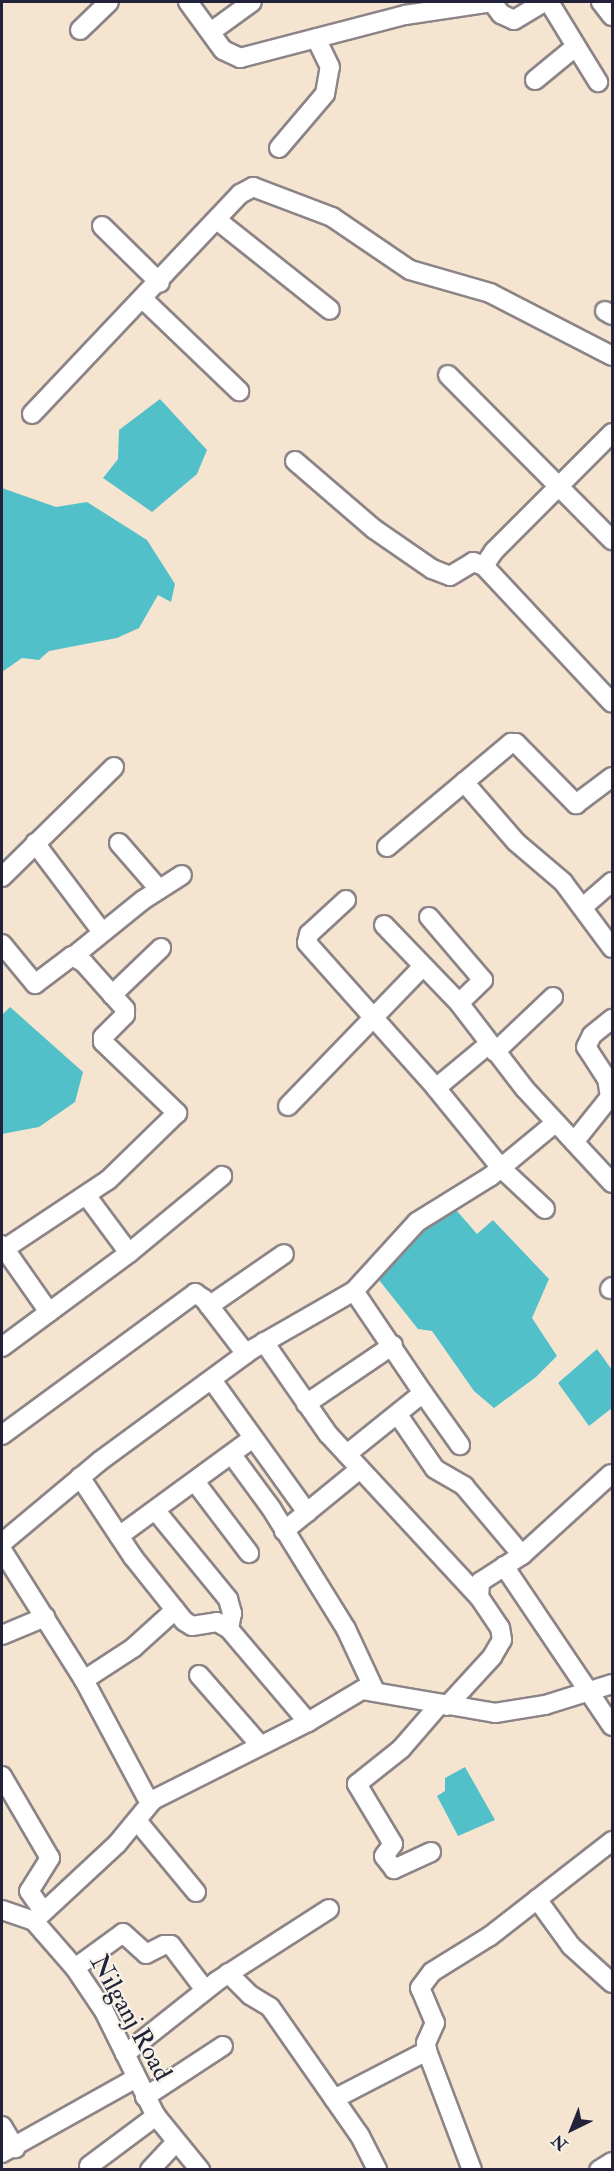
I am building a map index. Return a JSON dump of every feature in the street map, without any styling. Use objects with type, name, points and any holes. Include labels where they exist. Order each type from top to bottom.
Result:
[{"type":"street","points":[[80,30],[109,2]]},
{"type":"street","points":[[188,2],[223,50],[240,58],[316,38],[401,8],[492,2],[501,14],[514,20],[544,2]]},
{"type":"street","points":[[212,32],[252,2]]},
{"type":"street","points":[[549,2],[598,82]]},
{"type":"street","points":[[601,2],[612,16]]},
{"type":"street","points":[[279,148],[325,94],[330,67],[316,38]]},
{"type":"street","points":[[535,80],[575,47]]},
{"type":"street","points":[[32,414],[144,300],[248,189],[268,190],[343,224],[410,270],[490,293],[612,356]]},
{"type":"street","points":[[217,220],[330,310]]},
{"type":"street","points":[[102,226],[160,283]]},
{"type":"street","points":[[144,300],[239,391]]},
{"type":"street","points":[[448,375],[612,540]]},
{"type":"street","points":[[484,566],[494,551],[559,489],[612,433]]},
{"type":"street","points":[[295,461],[374,529],[432,569],[450,576],[473,562],[484,566],[612,703]]},
{"type":"street","points":[[387,847],[511,743],[516,743],[576,804],[612,777]]},
{"type":"street","points":[[2,877],[114,767]]},
{"type":"street","points":[[464,782],[516,842],[553,871],[583,907],[612,948]]},
{"type":"street","points":[[35,843],[102,932]]},
{"type":"street","points":[[119,843],[159,890]]},
{"type":"street","points":[[2,944],[35,984],[102,932],[182,875]]},
{"type":"street","points":[[583,907],[612,882]]},
{"type":"street","points":[[346,900],[306,939],[374,1020],[436,1088],[501,1168],[545,1209]]},
{"type":"street","points":[[429,918],[483,980],[459,1003]]},
{"type":"street","points":[[384,925],[459,1003],[492,1048],[555,1123],[612,1183]]},
{"type":"street","points":[[112,994],[161,948]]},
{"type":"street","points":[[49,1312],[3,1247],[86,1195],[150,1143],[177,1113],[103,1042],[103,1037],[126,1012],[75,955]]},
{"type":"street","points":[[288,1106],[374,1020],[423,966]]},
{"type":"street","points":[[436,1088],[492,1048],[553,998]]},
{"type":"street","points":[[574,1142],[607,1104],[612,1089],[586,1047],[592,1035],[612,1019]]},
{"type":"street","points":[[2,1543],[80,1477],[246,1354],[354,1291],[417,1222],[501,1168],[555,1123]]},
{"type":"street","points":[[2,1347],[129,1253],[222,1176]]},
{"type":"street","points":[[86,1195],[129,1253]]},
{"type":"street","points":[[209,1306],[285,1254]]},
{"type":"street","points":[[354,1291],[460,1445]]},
{"type":"street","points":[[2,1435],[189,1295],[200,1294],[246,1354]]},
{"type":"street","points":[[264,1342],[306,1404],[347,1454],[479,1597],[502,1640],[492,1658],[401,1749],[357,1784],[393,1844],[384,1856],[394,1869],[431,1852]]},
{"type":"street","points":[[306,1404],[393,1345]]},
{"type":"street","points":[[212,1380],[306,1512]]},
{"type":"street","points":[[347,1454],[423,1393]]},
{"type":"street","points":[[398,1415],[435,1469],[464,1486],[522,1555]]},
{"type":"street","points":[[119,1536],[196,1483],[253,1438]]},
{"type":"street","points":[[232,1455],[284,1531],[346,1629],[374,1689]]},
{"type":"street","points":[[284,1531],[360,1469]]},
{"type":"street","points":[[479,1597],[480,1582],[522,1555],[612,1475]]},
{"type":"street","points":[[80,1477],[119,1536],[175,1610],[192,1626],[217,1622],[229,1629],[308,1722]]},
{"type":"street","points":[[196,1483],[249,1553]]},
{"type":"street","points":[[156,1511],[228,1599],[232,1613],[229,1629]]},
{"type":"street","points":[[2,1550],[84,1680],[146,1796],[153,1800]]},
{"type":"street","points":[[504,1566],[612,1726]]},
{"type":"street","points":[[84,1680],[133,1648],[175,1610]]},
{"type":"street","points":[[2,1635],[45,1617]]},
{"type":"street","points":[[200,1675],[260,1745]]},
{"type":"street","points":[[2,1776],[50,1858],[29,1891],[38,1916],[138,1822],[153,1800],[308,1722],[350,1694],[374,1689],[444,1705],[495,1713],[544,1705],[612,1684]]},
{"type":"street","points":[[138,1822],[196,1892]]},
{"type":"street","points":[[472,2169],[428,2051],[426,2043],[435,2023],[421,1997],[424,1980],[537,1899],[612,1841]]},
{"type":"street","points":[[537,1899],[571,1946],[612,1983]]},
{"type":"street","points":[[124,2054],[228,1973],[329,1909]]},
{"type":"street","name":"Nilganj Road","points":[[2,1910],[38,1916],[104,2011],[156,2116],[200,2169]]},
{"type":"street","points":[[75,1968],[123,1933],[146,1954],[164,1945],[171,1946],[205,1990]]},
{"type":"street","points":[[228,1973],[250,1995],[270,2007],[360,2136],[377,2169]]},
{"type":"street","points":[[145,2097],[223,2046]]},
{"type":"street","points":[[334,2099],[428,2051]]},
{"type":"street","points":[[2,2126],[8,2151],[136,2079]]},
{"type":"street","points":[[89,2166],[156,2116]]},
{"type":"street","points":[[150,2169],[176,2142]]},
{"type":"street","points":[[599,2169],[612,2162]]},
{"type":"water","points":[[160,399],[207,450],[197,474],[152,512],[103,478],[118,459],[119,430]]},
{"type":"water","points":[[2,488],[56,507],[87,502],[147,540],[175,584],[171,602],[158,595],[139,628],[117,638],[49,651],[39,660],[22,658],[2,672]]},
{"type":"water","points":[[10,1007],[83,1072],[75,1102],[39,1127],[2,1134],[2,1015]]},
{"type":"water","points":[[450,1203],[477,1234],[493,1220],[549,1279],[532,1318],[557,1356],[536,1377],[494,1408],[474,1391],[432,1331],[418,1329],[379,1280],[409,1240]]},
{"type":"water","points":[[597,1349],[612,1370],[612,1408],[589,1426],[558,1383]]},
{"type":"water","points":[[465,1767],[495,1820],[458,1836],[437,1796],[445,1791],[445,1778]]}]
